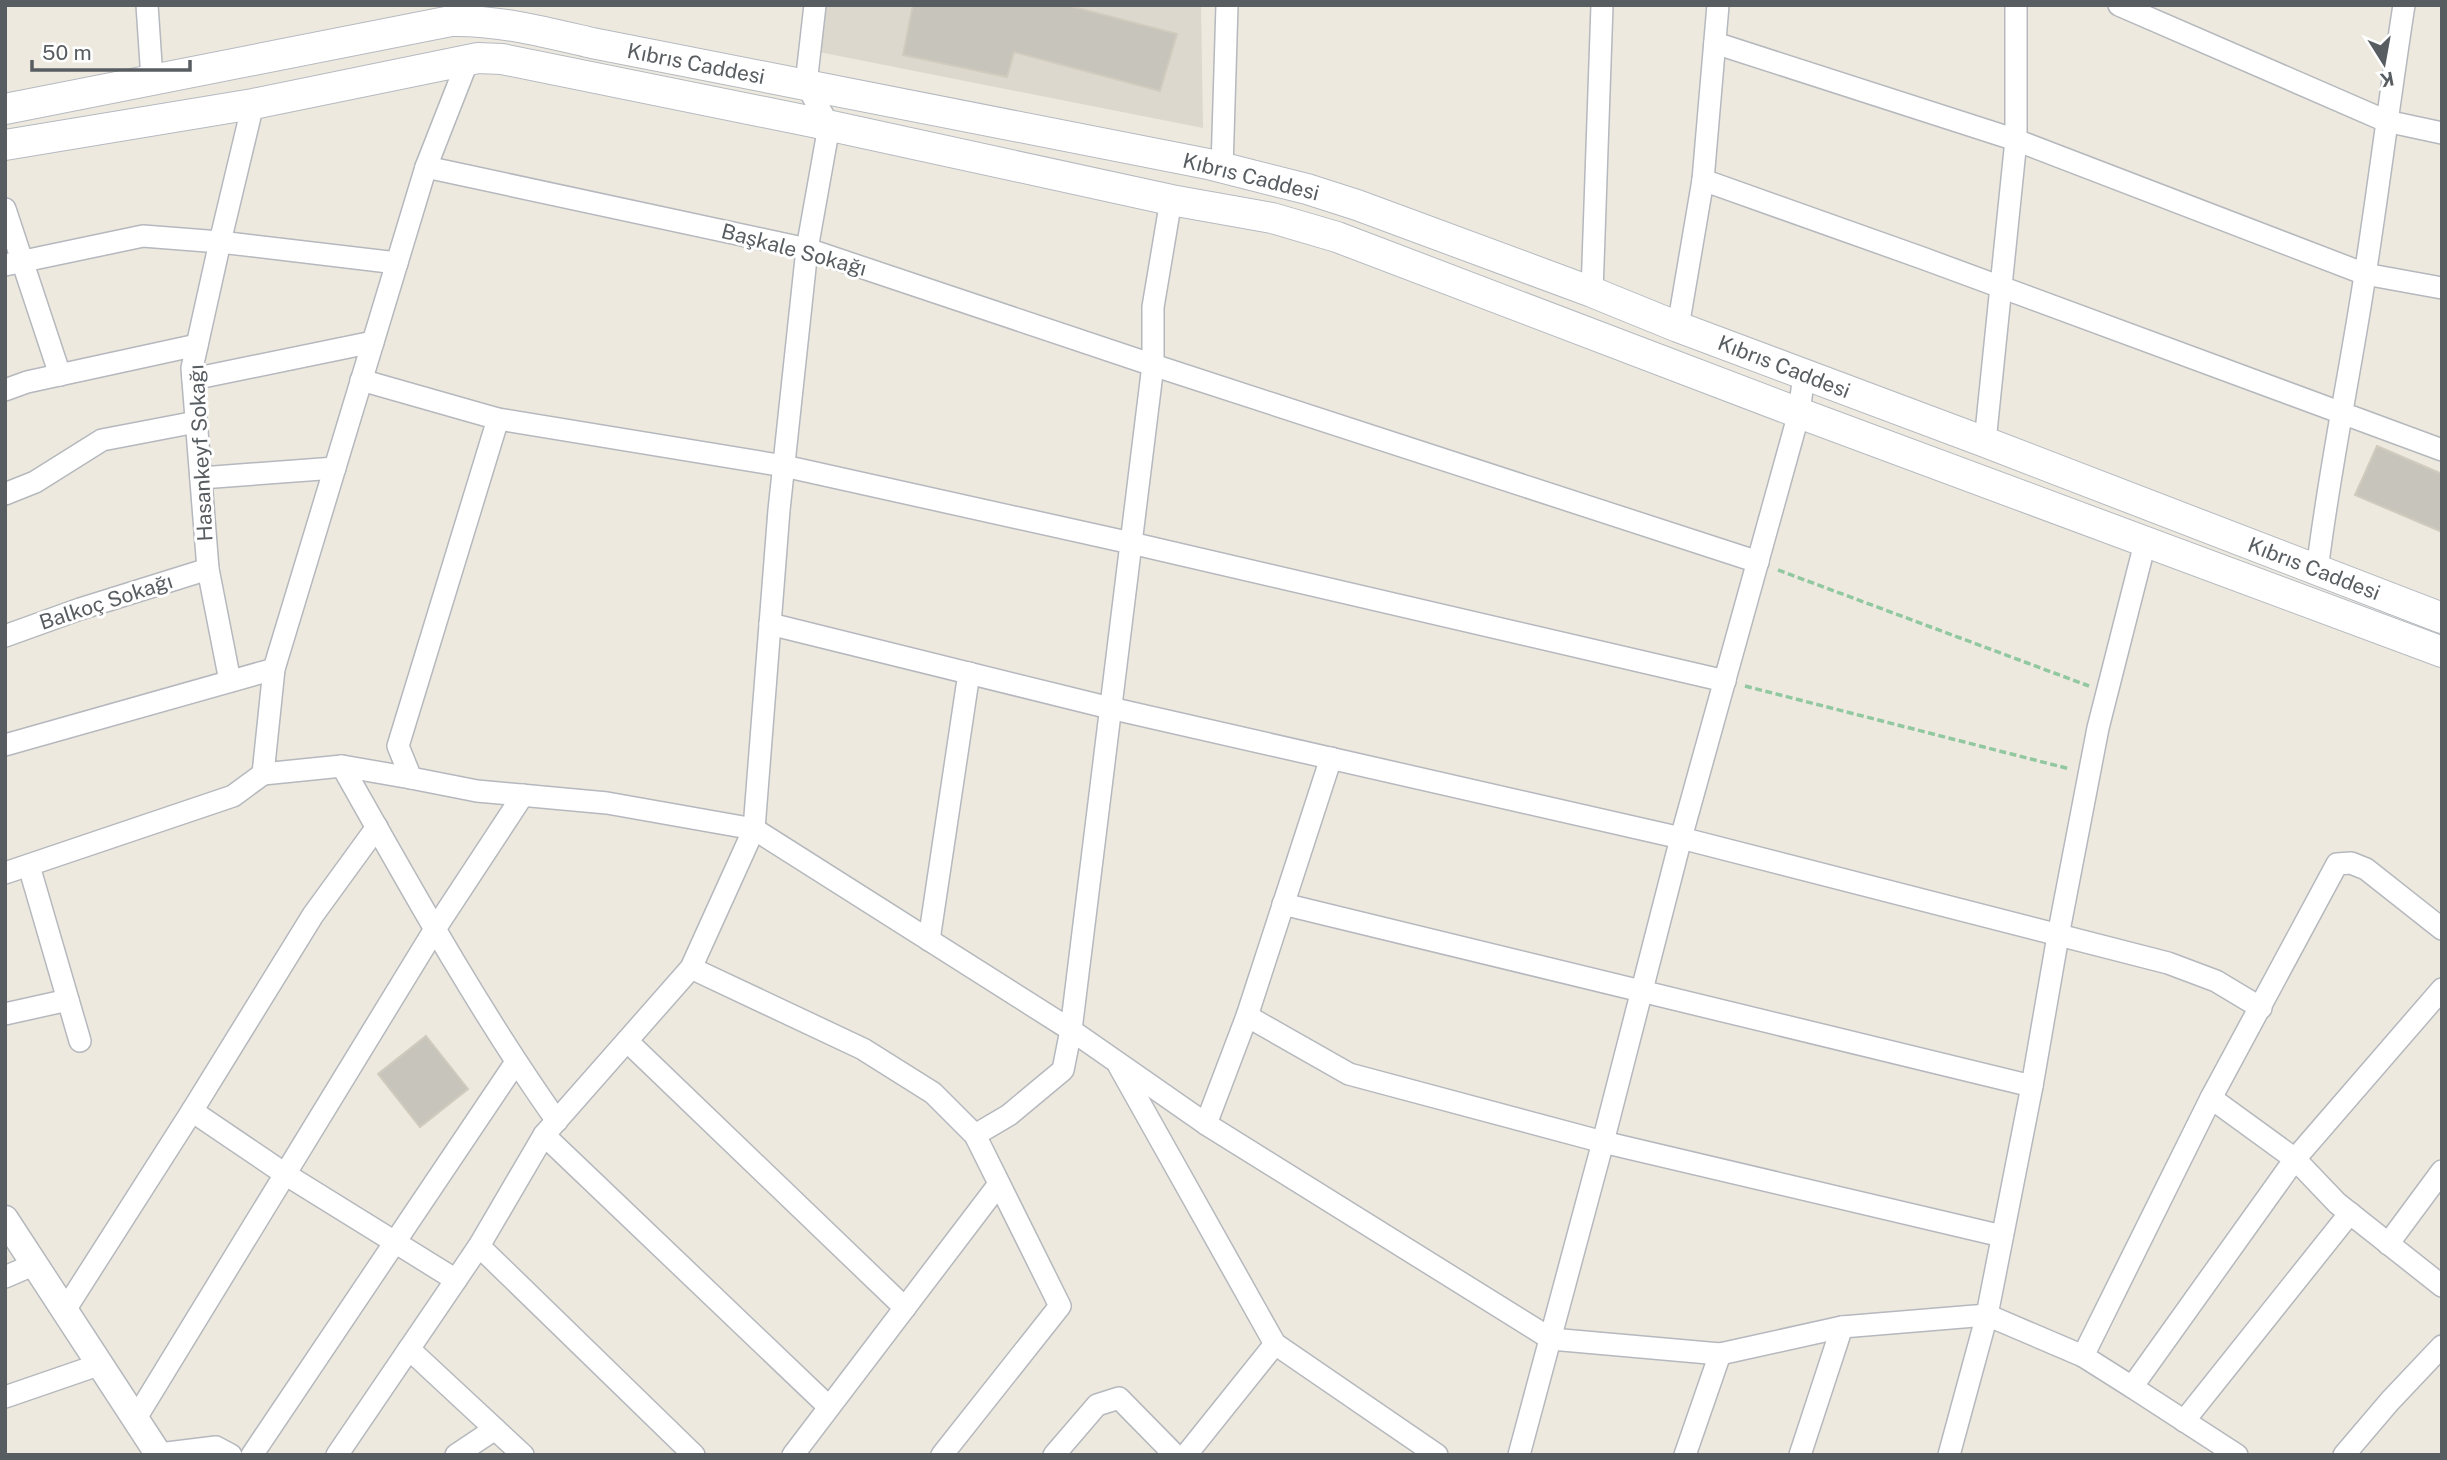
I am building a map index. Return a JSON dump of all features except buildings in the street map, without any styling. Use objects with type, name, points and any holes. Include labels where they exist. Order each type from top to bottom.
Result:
[{"type":"main road","name":"Kıbrıs Caddesi","points":[[5,109],[451,20],[475,20],[494,21],[592,43],[1222,168],[1307,189],[1357,205],[1592,292],[2442,618]]},
{"type":"main road","points":[[5,145],[253,104],[468,60],[502,60],[829,126],[1171,200],[1272,218],[1337,237],[2145,543],[2442,652]]},
{"type":"street","points":[[147,5],[152,79]]},
{"type":"street","points":[[337,1455],[479,1246],[551,1128],[691,968],[754,830],[784,466],[807,249],[829,126],[806,84],[815,5]]},
{"type":"street","points":[[1222,168],[1227,5]]},
{"type":"street","points":[[1592,292],[1602,5]]},
{"type":"street","points":[[1678,327],[1703,180],[1718,5]]},
{"type":"street","points":[[1985,442],[2016,139],[2016,5]]},
{"type":"street","points":[[2119,5],[2386,121],[2442,133]]},
{"type":"street","points":[[2317,571],[2327,488],[2365,274],[2404,5]]},
{"type":"street","points":[[1715,43],[2016,139],[2365,274],[2442,288]]},
{"type":"street","points":[[263,774],[274,669],[426,167],[468,60]]},
{"type":"street","name":"Hasankeyf Sokağı","points":[[230,681],[208,569],[192,368],[253,104]]},
{"type":"street","name":"Başkale Sokağı","points":[[426,167],[807,249],[1758,562]]},
{"type":"street","points":[[1703,180],[2000,286],[2442,450]]},
{"type":"street","points":[[975,1135],[1009,1115],[1063,1070],[1153,365],[1153,307],[1171,200]]},
{"type":"street","points":[[5,209],[14,263],[60,375]]},
{"type":"street","points":[[14,263],[143,236],[397,263]]},
{"type":"street","points":[[193,379],[373,342]]},
{"type":"street","points":[[5,390],[197,345]]},
{"type":"street","points":[[1519,1455],[1604,1142],[1681,838],[1799,413],[1804,374]]},
{"type":"street","points":[[361,380],[498,419],[784,466],[1131,543],[1725,681]]},
{"type":"street","points":[[411,778],[398,746],[498,419]]},
{"type":"street","points":[[5,494],[35,482],[102,440],[196,422]]},
{"type":"street","points":[[201,478],[334,468]]},
{"type":"street","points":[[1949,1455],[1987,1315],[2089,774],[2145,543]]},
{"type":"street","name":"Balkoç Sokağı","points":[[5,636],[80,609],[208,569]]},
{"type":"street","points":[[770,624],[1110,708],[1681,838],[2168,963],[2216,981],[2261,1008]]},
{"type":"street","points":[[5,745],[274,669]]},
{"type":"street","points":[[929,940],[968,673]]},
{"type":"street","points":[[1206,1124],[1247,1016],[1331,758]]},
{"type":"street","points":[[342,766],[435,929],[516,1062],[551,1128],[829,1406]]},
{"type":"street","points":[[5,873],[233,796],[263,774],[342,766],[477,791],[607,803],[754,830],[1070,1030],[1206,1124],[1551,1339],[1720,1354],[1842,1326],[1987,1315],[2083,1356],[2237,1455]]},
{"type":"street","points":[[136,1418],[435,929],[523,795]]},
{"type":"street","points":[[65,1310],[313,915],[377,827]]},
{"type":"street","points":[[2083,1356],[2211,1098],[2337,864],[2351,863],[2367,869],[2442,929]]},
{"type":"street","points":[[29,866],[80,1041]]},
{"type":"street","points":[[1283,904],[2032,1086]]},
{"type":"street","points":[[691,968],[863,1049],[933,1093],[975,1135],[1060,1306],[942,1455]]},
{"type":"street","points":[[2132,1387],[2295,1159],[2442,989]]},
{"type":"street","points":[[5,1014],[68,1000]]},
{"type":"street","points":[[1247,1016],[1349,1074],[1604,1142],[2003,1236]]},
{"type":"street","points":[[627,1041],[905,1308]]},
{"type":"street","points":[[252,1455],[516,1062]]},
{"type":"street","points":[[1116,1062],[1275,1344],[1437,1455]]},
{"type":"street","points":[[2211,1098],[2295,1159],[2350,1213],[2442,1286]]},
{"type":"street","points":[[192,1111],[285,1174],[456,1280]]},
{"type":"street","points":[[2388,1244],[2442,1171]]},
{"type":"street","points":[[793,1455],[999,1184]]},
{"type":"street","points":[[2183,1421],[2350,1213]]},
{"type":"street","points":[[5,1219],[159,1454],[216,1447],[231,1455]]},
{"type":"street","points":[[479,1246],[694,1455]]},
{"type":"street","points":[[5,1277],[35,1264]]},
{"type":"street","points":[[1800,1455],[1842,1326]]},
{"type":"street","points":[[1186,1455],[1275,1344]]},
{"type":"street","points":[[2344,1455],[2442,1346]]},
{"type":"street","points":[[410,1349],[523,1455]]},
{"type":"street","points":[[1685,1455],[1720,1354]]},
{"type":"street","points":[[5,1397],[100,1364]]},
{"type":"street","points":[[1054,1455],[1097,1405],[1119,1398],[1175,1455]]},
{"type":"street","points":[[456,1455],[495,1429]]},
{"type":"path","points":[[1758,562],[2107,693]]},
{"type":"path","points":[[1725,681],[2089,774]]},
{"type":"shaded area","points":[[825,5],[1201,5],[1203,128],[819,52]]}]
